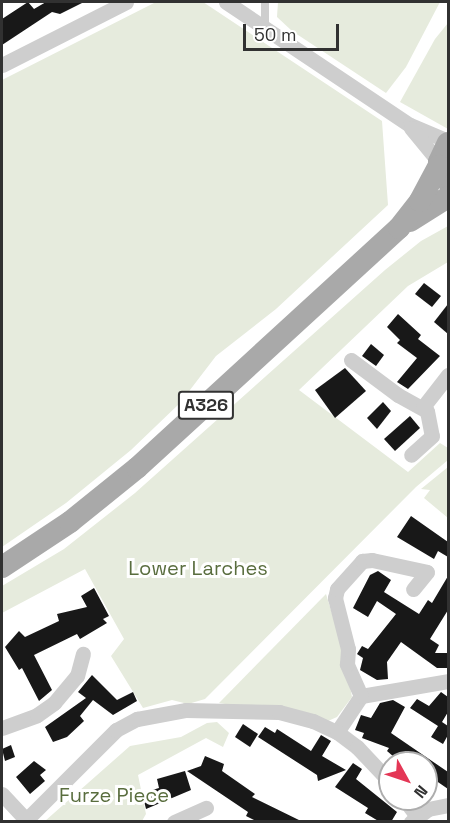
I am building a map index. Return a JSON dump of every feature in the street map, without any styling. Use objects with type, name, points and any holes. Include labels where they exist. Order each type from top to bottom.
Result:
[{"type":"main road","name":"A326","points":[[2,567],[70,522],[137,468],[399,228],[420,201],[445,159]]},
{"type":"main road","name":"A326","points":[[399,228],[448,197]]},
{"type":"street","points":[[2,65],[126,2]]},
{"type":"street","points":[[226,2],[410,126],[445,159]]},
{"type":"street","points":[[410,126],[445,159]]},
{"type":"street","points":[[351,360],[398,395],[423,407],[429,414],[432,436],[411,456]]},
{"type":"street","points":[[423,407],[448,375]]},
{"type":"street","points":[[362,696],[347,664],[348,649],[335,598],[337,589],[362,561],[372,560],[427,572],[413,589]]},
{"type":"street","points":[[2,728],[38,715],[54,704],[77,676],[83,654]]},
{"type":"street","points":[[337,732],[368,691],[448,681]]},
{"type":"street","points":[[2,794],[25,821],[104,740],[137,719],[209,709],[279,712],[337,732],[378,771]]},
{"type":"street","points":[[414,819],[428,809],[448,805]]},
{"type":"street","points":[[174,822],[206,808]]},
{"type":"lane","points":[[265,28],[266,2]]},
{"type":"green space","points":[[156,2],[203,2],[382,121],[388,205],[276,309],[216,356],[180,403],[131,450],[66,503],[2,547],[2,80]]},
{"type":"green space","points":[[278,2],[440,2],[406,67],[386,93],[292,31],[277,17]]},
{"type":"green space","points":[[448,23],[448,129],[400,102],[435,39]]},
{"type":"green space","name":"Lower Larches","points":[[448,226],[448,262],[408,286],[299,390],[408,472],[440,443],[448,448],[448,460],[416,487],[205,699],[188,704],[172,700],[143,708],[111,656],[124,639],[85,569],[2,613],[2,586],[64,549],[135,493],[385,270],[421,241]]},
{"type":"green space","points":[[448,467],[448,518],[424,498],[430,490],[421,489]]},
{"type":"green space","points":[[326,594],[343,649],[352,697],[337,717],[328,721],[219,703]]},
{"type":"green space","name":"Furze Piece","points":[[217,722],[229,733],[223,747],[206,738],[138,775],[146,814],[142,821],[45,821],[130,746],[181,737],[207,723]]},
{"type":"building","points":[[28,2],[34,9],[46,2],[84,2],[60,14],[52,12],[2,45],[2,19]]},
{"type":"building","points":[[424,283],[441,296],[432,307],[415,294]]},
{"type":"building","points":[[448,304],[448,334],[434,322]]},
{"type":"building","points":[[398,314],[421,335],[418,339],[440,356],[408,389],[397,382],[417,358],[397,343],[400,340],[387,327]]},
{"type":"building","points":[[371,344],[384,355],[376,366],[362,356]]},
{"type":"building","points":[[345,368],[366,391],[335,418],[315,390]]},
{"type":"building","points":[[383,402],[391,411],[377,429],[367,418]]},
{"type":"building","points":[[410,416],[420,428],[395,451],[384,439]]},
{"type":"building","points":[[411,516],[448,542],[448,557],[438,551],[434,559],[397,537]]},
{"type":"building","points":[[378,571],[391,580],[384,592],[419,614],[428,600],[432,603],[448,576],[448,610],[430,639],[439,645],[435,653],[448,653],[448,668],[437,668],[401,642],[387,662],[388,679],[377,680],[360,670],[363,658],[357,654],[362,646],[368,649],[396,614],[377,601],[368,617],[353,608],[370,575]]},
{"type":"building","points":[[94,588],[109,616],[103,619],[107,623],[80,639],[77,634],[34,655],[52,690],[39,701],[22,668],[19,670],[5,647],[19,631],[25,637],[59,621],[57,614],[87,607],[81,596]]},
{"type":"building","points":[[92,675],[117,700],[133,692],[137,701],[113,715],[93,700],[80,716],[84,721],[67,737],[53,742],[45,727],[86,698],[78,692]]},
{"type":"building","points":[[441,692],[448,697],[448,712],[442,722],[448,726],[448,735],[443,744],[431,737],[438,726],[410,708],[417,699],[429,706]]},
{"type":"building","points":[[393,700],[405,707],[391,733],[417,751],[387,751],[389,748],[362,738],[364,733],[355,730],[361,715],[371,718],[380,703]]},
{"type":"building","points":[[243,724],[258,734],[250,747],[235,737]]},
{"type":"building","points":[[265,727],[275,733],[277,729],[311,751],[321,735],[331,741],[322,756],[346,770],[318,781],[317,775],[258,737]]},
{"type":"building","points":[[11,745],[15,757],[5,761],[2,749]]},
{"type":"building","points":[[205,756],[224,764],[222,771],[255,794],[252,797],[303,822],[258,822],[246,816],[248,812],[187,771],[201,766]]},
{"type":"building","points":[[34,761],[46,770],[40,775],[45,781],[30,794],[16,777]]},
{"type":"building","points":[[353,763],[362,769],[356,779],[378,797],[378,811],[397,812],[391,822],[380,822],[365,813],[368,808],[335,787]]},
{"type":"building","points":[[438,765],[448,772],[448,789],[438,782]]},
{"type":"building","points":[[185,771],[191,790],[146,809],[142,793],[159,788],[157,779]]}]
